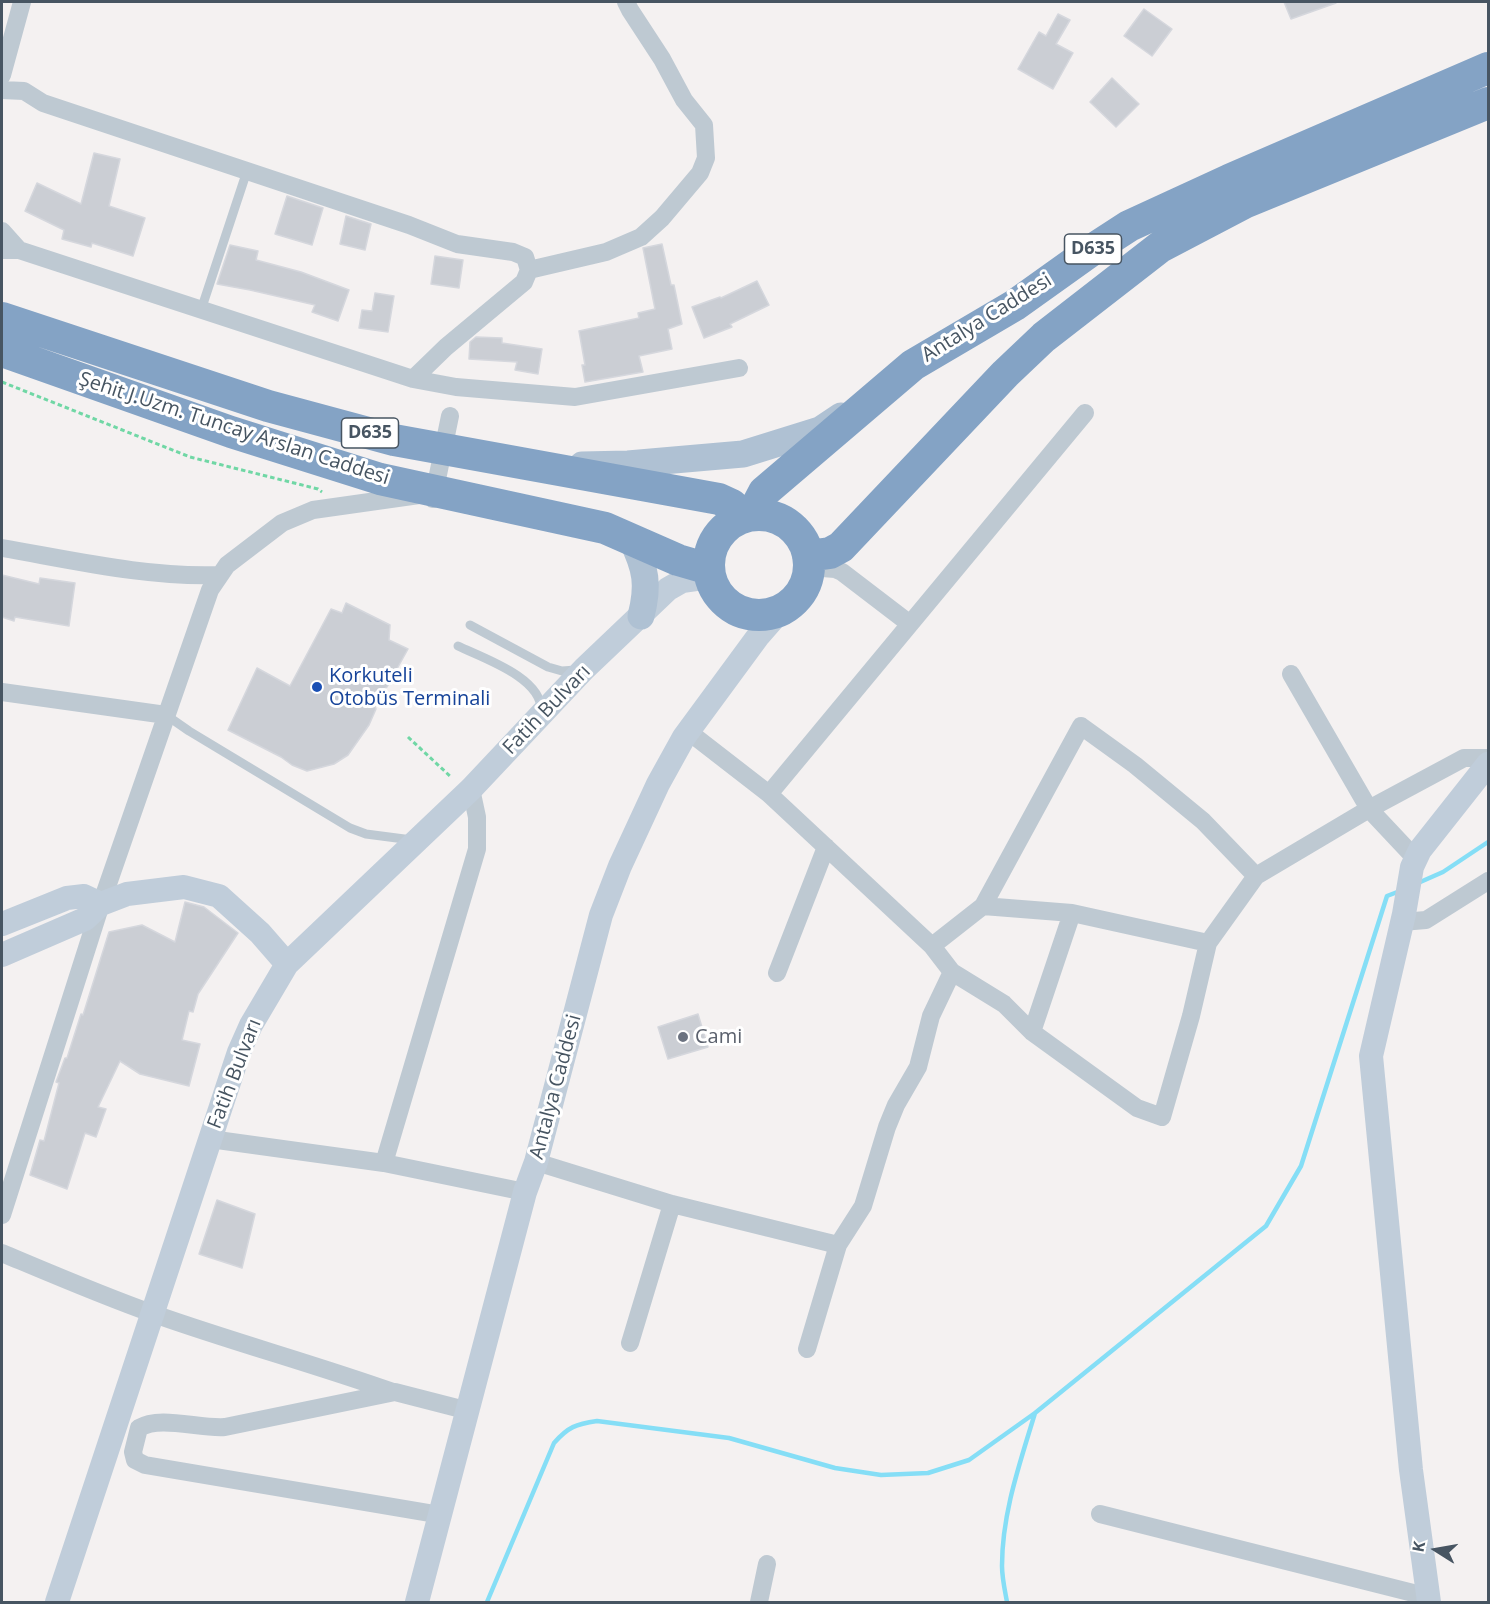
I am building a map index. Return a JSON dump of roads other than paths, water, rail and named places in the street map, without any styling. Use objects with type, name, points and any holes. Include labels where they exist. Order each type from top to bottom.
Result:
[{"type":"highway","name":"Antalya Caddesi","points":[[748,516],[764,492],[910,367],[1015,305],[1129,226],[1229,180],[1488,69]]},
{"type":"highway","name":"D635","points":[[710,573],[711,552],[717,537],[729,525],[748,516],[769,516],[785,522],[802,540],[809,561],[841,547],[1044,337],[1160,247],[1244,203],[1488,104]]},
{"type":"highway","name":"Şehit J.Uzm. Tuncay Arslan Caddesi","points":[[2,318],[268,406],[394,440],[720,499],[748,516]]},
{"type":"highway","name":"Şehit J.Uzm. Tuncay Arslan Caddesi","points":[[2,351],[231,432],[380,479],[437,500],[605,528],[710,573]]},
{"type":"highway","points":[[710,573],[716,592],[734,609],[757,615],[780,611],[799,595],[807,580],[809,561]]},
{"type":"main road","points":[[536,466],[628,464],[743,454],[820,430],[910,367]]},
{"type":"main road","points":[[632,540],[640,556],[646,577],[646,598],[641,616]]},
{"type":"main road","name":"Fatih Bulvarı","points":[[57,1602],[239,1052],[251,1025],[287,964],[415,840],[461,783],[540,717],[584,669],[668,589],[682,581],[710,573]]},
{"type":"main road","name":"Antalya Caddesi","points":[[417,1602],[601,915],[620,866],[658,784],[689,732],[759,635],[780,611]]},
{"type":"main road","points":[[1429,1600],[1411,1470],[1371,1056],[1414,863],[1420,850],[1488,764]]},
{"type":"main road","points":[[2,955],[86,919],[101,904],[127,894],[184,888],[219,896],[260,933],[287,964]]},
{"type":"main road","points":[[2,924],[67,898],[84,896],[101,904]]},
{"type":"street","points":[[2,75],[22,2]]},
{"type":"street","points":[[529,270],[606,252],[641,237],[662,218],[700,173],[706,158],[704,125],[698,114],[684,100],[662,58],[626,2]]},
{"type":"street","points":[[2,90],[24,91],[43,103],[409,225],[457,244],[513,252],[525,257],[529,270],[524,282],[446,347],[413,378]]},
{"type":"street","points":[[2,231],[10,250],[413,378],[456,387],[575,397],[739,368]]},
{"type":"street","points":[[769,794],[1085,413]]},
{"type":"street","points":[[2,1215],[101,904],[210,590],[227,565],[282,524],[313,510],[338,506],[437,500],[450,416]]},
{"type":"street","points":[[2,548],[158,573],[192,576],[220,575]]},
{"type":"street","points":[[809,561],[842,572],[909,624]]},
{"type":"street","points":[[1291,674],[1370,809],[1414,863]]},
{"type":"street","points":[[2,692],[166,715]]},
{"type":"street","points":[[932,946],[983,906],[1081,726],[1203,821],[1257,876]]},
{"type":"street","points":[[689,732],[769,794],[932,946],[952,972],[1004,1004],[1032,1032],[1137,1108],[1162,1117],[1191,1016],[1208,943],[1257,876],[1370,809],[1464,758],[1488,758]]},
{"type":"street","points":[[384,1163],[477,849],[477,817],[461,783]]},
{"type":"street","points":[[777,973],[826,847]]},
{"type":"street","points":[[1403,918],[1426,920],[1488,881]]},
{"type":"street","points":[[983,906],[1072,913],[1208,943]]},
{"type":"street","points":[[1032,1032],[1072,913]]},
{"type":"street","points":[[807,1349],[838,1245],[863,1206],[887,1127],[896,1105],[918,1067],[931,1016],[952,972]]},
{"type":"street","points":[[210,1139],[384,1163],[525,1192]]},
{"type":"street","points":[[536,1162],[672,1203],[838,1245]]},
{"type":"street","points":[[630,1343],[672,1203]]},
{"type":"street","points":[[2,1253],[152,1313],[252,1348],[337,1372],[395,1392],[469,1411]]},
{"type":"street","points":[[395,1392],[225,1427],[208,1429],[164,1423],[147,1424],[139,1428],[133,1452],[135,1460],[145,1465],[441,1515]]},
{"type":"street","points":[[120,1411],[133,1415],[147,1424]]},
{"type":"street","points":[[1100,1514],[1429,1600]]},
{"type":"street","points":[[759,1602],[767,1564]]},
{"type":"lane","points":[[201,310],[247,171]]},
{"type":"lane","points":[[470,625],[548,667],[562,671],[584,669]]},
{"type":"lane","points":[[458,646],[526,681],[536,691],[541,702],[540,717]]},
{"type":"lane","points":[[166,715],[350,828],[366,834],[415,840]]},
{"type":"waterway","points":[[1418,883],[1443,872],[1488,842]]},
{"type":"waterway","points":[[487,1602],[554,1443],[564,1433],[578,1425],[597,1421],[729,1438],[835,1468],[881,1475],[928,1473],[969,1460],[1035,1413],[1266,1226],[1301,1166],[1387,896],[1400,891]]},
{"type":"waterway","points":[[1007,1602],[1002,1566],[1005,1527],[1008,1507],[1035,1413]]},
{"type":"place","name":"Korkuteli Otobüs Terminali","points":[[317,687]]},
{"type":"place","name":"Cami","points":[[683,1037]]}]
